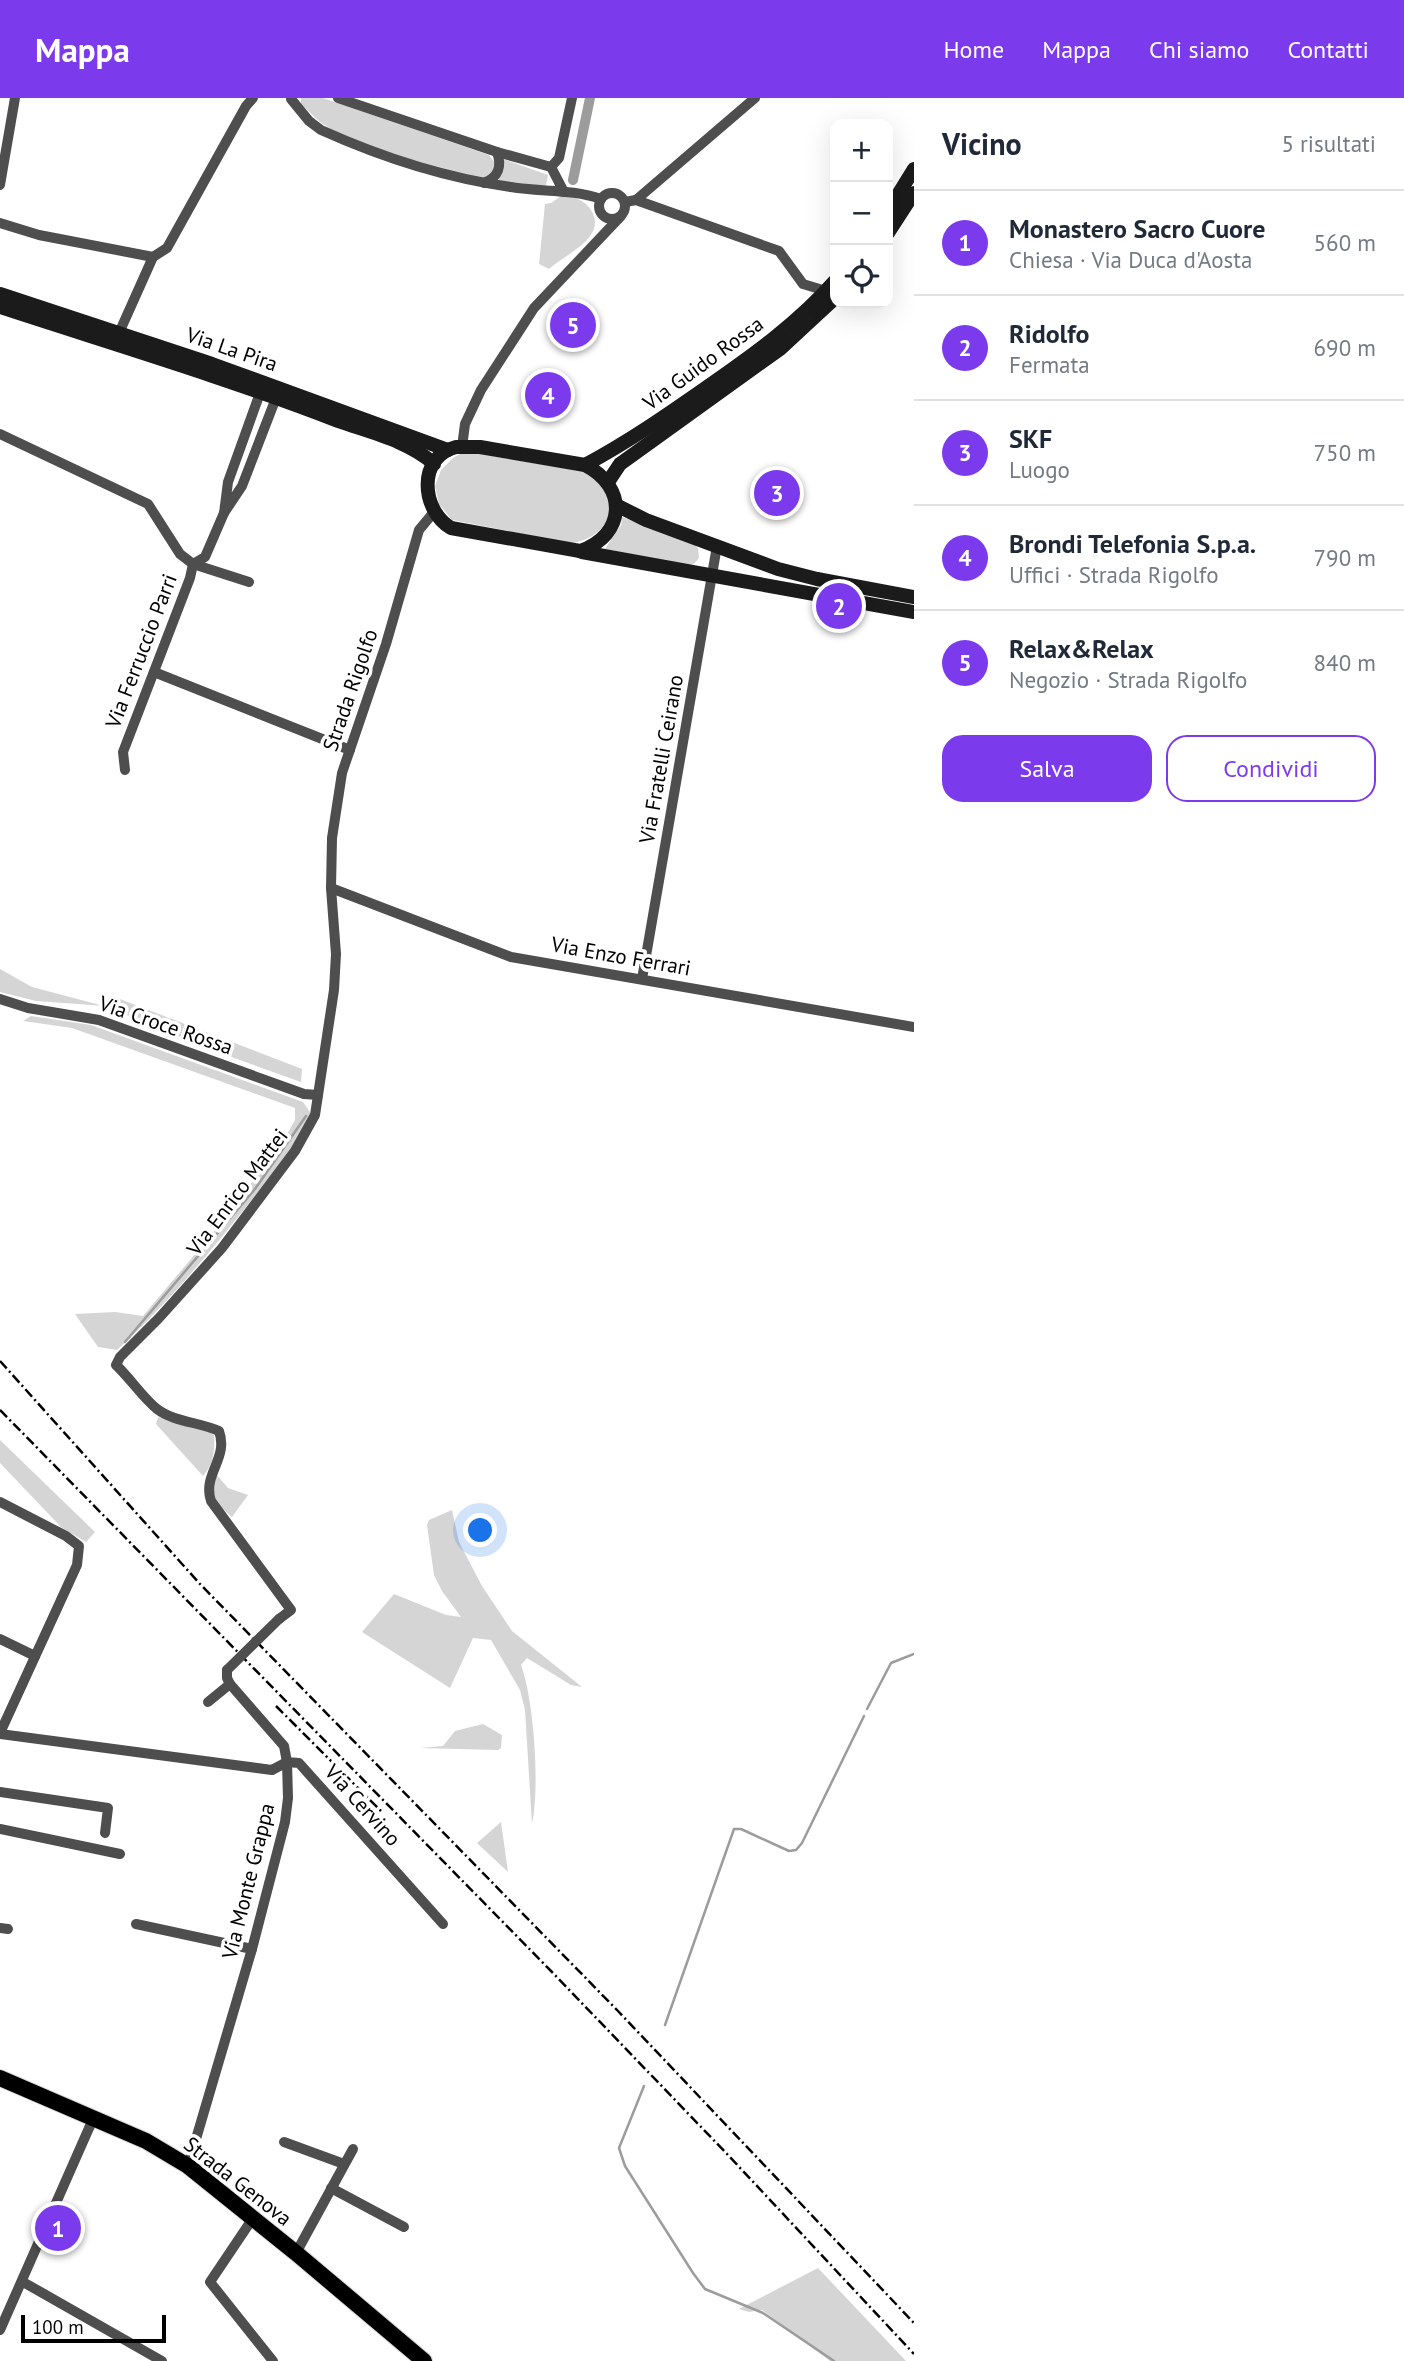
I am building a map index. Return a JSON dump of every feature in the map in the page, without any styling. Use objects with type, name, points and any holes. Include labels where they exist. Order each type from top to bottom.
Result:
[{"type":"main road","name":"Strada Genova","points":[[0,2078],[146,2141],[188,2166],[424,2361]]},
{"type":"street","points":[[0,185],[15,98]]},
{"type":"street","points":[[119,333],[153,257],[167,248],[253,98]]},
{"type":"street","points":[[288,98],[321,130],[425,169],[484,183],[586,194],[601,199]]},
{"type":"street","points":[[338,98],[497,152],[551,167],[564,192]]},
{"type":"street","points":[[551,167],[559,158],[572,98]]},
{"type":"street","points":[[755,98],[631,201],[621,216],[534,308],[497,363],[464,424],[455,448],[434,464],[429,474],[427,494],[434,512],[443,523],[458,531],[914,612]]},
{"type":"street","points":[[484,183],[495,177],[499,171],[500,160],[497,152]]},
{"type":"street","points":[[893,203],[914,169]]},
{"type":"street","points":[[591,248],[600,227],[601,199],[612,192],[631,201],[779,251],[803,284],[830,290]]},
{"type":"street","points":[[893,225],[914,193]]},
{"type":"street","points":[[600,212],[610,219],[621,216]]},
{"type":"street","points":[[0,223],[39,235],[153,257]]},
{"type":"street","name":"Via Guido Rossa","points":[[584,466],[653,425],[754,354],[830,292]]},
{"type":"street","name":"Via Guido Rossa","points":[[608,482],[620,464],[780,349],[830,292]]},
{"type":"street","name":"Via La Pira","points":[[0,294],[455,448],[480,447],[584,466]]},
{"type":"street","name":"Via La Pira","points":[[0,307],[276,398],[407,447],[434,464]]},
{"type":"street","points":[[224,513],[228,482],[260,393]]},
{"type":"street","points":[[224,513],[242,486],[276,398]]},
{"type":"street","points":[[0,435],[148,504],[180,554],[193,564],[249,582]]},
{"type":"street","points":[[240,450],[254,455]]},
{"type":"street","points":[[580,551],[598,543],[616,514],[617,505],[608,482],[584,466]]},
{"type":"street","points":[[617,505],[646,520],[778,569],[914,597]]},
{"type":"street","name":"Strada Rigolfo","points":[[331,888],[332,838],[341,773],[386,645],[419,530],[434,512]]},
{"type":"street","name":"Via Ferruccio Parri","points":[[125,769],[123,752],[193,564],[205,557],[224,513]]},
{"type":"street","name":"Via Fratelli Ceirano","points":[[642,979],[718,546]]},
{"type":"street","points":[[841,599],[843,584]]},
{"type":"street","points":[[154,672],[350,750]]},
{"type":"street","name":"Via Enzo Ferrari","points":[[331,888],[511,957],[914,1027]]},
{"type":"street","name":"Via Enrico Mattei","points":[[291,1610],[211,1501],[209,1481],[219,1459],[222,1441],[219,1431],[175,1418],[157,1409],[116,1365],[120,1357],[222,1248],[295,1151],[315,1115],[334,990],[336,954],[331,888]]},
{"type":"street","name":"Via Croce Rossa","points":[[0,999],[28,1008],[99,1020],[304,1094],[318,1095]]},
{"type":"street","points":[[0,1502],[66,1536],[79,1546],[77,1565],[0,1733],[272,1770],[287,1762]]},
{"type":"street","name":"Via Cervino","points":[[291,1610],[226,1670],[227,1678],[284,1746],[287,1762],[299,1763],[443,1924]]},
{"type":"street","points":[[0,1639],[35,1656]]},
{"type":"street","points":[[208,1702],[230,1684]]},
{"type":"street","name":"Via Monte Grappa","points":[[188,2166],[252,1949],[285,1822],[288,1798],[287,1762]]},
{"type":"street","points":[[0,1792],[108,1808],[105,1833]]},
{"type":"street","points":[[0,1829],[120,1854]]},
{"type":"street","points":[[136,1924],[252,1949]]},
{"type":"street","points":[[0,2330],[93,2119]]},
{"type":"street","points":[[284,2142],[344,2164]]},
{"type":"street","points":[[296,2253],[354,2149]]},
{"type":"street","points":[[331,2189],[404,2227]]},
{"type":"street","points":[[253,2218],[210,2282],[273,2361]]},
{"type":"street","points":[[23,2282],[162,2361]]},
{"type":"shaded area","points":[[301,98],[323,98],[489,155],[495,163],[495,172],[484,178],[431,167],[340,135],[320,122],[301,104]]},
{"type":"shaded area","points":[[503,159],[548,175],[546,186],[498,181],[503,169]]},
{"type":"shaded area","points":[[561,196],[577,199],[588,206],[595,220],[594,229],[582,244],[549,269],[539,264],[545,204]]},
{"type":"shaded area","points":[[462,453],[586,472],[600,482],[607,493],[610,503],[606,522],[592,536],[570,543],[452,520],[439,504],[435,486],[441,470]]},
{"type":"shaded area","points":[[622,517],[694,544],[698,548],[699,558],[689,565],[605,549],[621,525]]},
{"type":"shaded area","points":[[0,969],[32,987],[104,1006],[36,1001],[0,992]]},
{"type":"shaded area","points":[[112,996],[302,1069],[301,1082],[209,1049],[104,1006]]},
{"type":"shaded area","points":[[31,1016],[91,1025],[303,1102],[312,1115],[282,1162],[216,1244],[168,1299],[117,1350],[98,1347],[75,1314],[115,1312],[143,1316],[216,1229],[284,1140],[295,1120],[295,1108],[72,1028],[23,1021]]},
{"type":"shaded area","points":[[158,1417],[197,1425],[214,1435],[213,1456],[203,1476],[156,1424]]},
{"type":"shaded area","points":[[0,1440],[95,1532],[86,1542],[61,1527],[0,1463]]},
{"type":"shaded area","points":[[216,1474],[228,1488],[248,1495],[232,1517],[215,1498],[213,1489]]},
{"type":"shaded area","points":[[452,1510],[459,1542],[482,1586],[512,1631],[582,1687],[571,1685],[527,1658],[521,1665],[526,1680],[534,1743],[535,1788],[532,1824],[525,1710],[520,1690],[491,1640],[473,1638],[450,1688],[362,1632],[394,1594],[446,1615],[461,1617],[434,1575],[427,1525],[429,1520]]},
{"type":"shaded area","points":[[483,1724],[502,1735],[501,1748],[498,1750],[420,1748],[443,1746],[455,1731]]},
{"type":"shaded area","points":[[501,1822],[508,1872],[477,1843]]},
{"type":"shaded area","points":[[818,2268],[906,2361],[830,2361],[762,2310],[749,2312],[739,2309]]},
{"type":"waterway","points":[[573,180],[590,98]]},
{"type":"waterway","points":[[125,1342],[255,1189],[306,1116]]},
{"type":"waterway","points":[[867,1709],[891,1663],[914,1654]]},
{"type":"waterway","points":[[665,2025],[734,1829],[741,1829],[789,1851],[796,1850],[802,1843],[864,1716]]},
{"type":"waterway","points":[[644,2086],[619,2148],[625,2166],[693,2273],[705,2289],[763,2313],[834,2361]]},
{"type":"railway","points":[[0,1361],[200,1584],[618,2011],[914,2323]]},
{"type":"railway","points":[[0,1410],[551,1971],[914,2354]]},
{"type":"railway","points":[[276,1706],[383,1813]]},
{"type":"place","name":"Relax&Relax","points":[[573,325]]},
{"type":"place","name":"Brondi Telefonia S.p.a.","points":[[548,395]]},
{"type":"place","name":"SKF","points":[[777,493]]},
{"type":"place","name":"Ridolfo","points":[[839,606]]},
{"type":"place","name":"Monastero Sacro Cuore","points":[[58,2228]]}]
